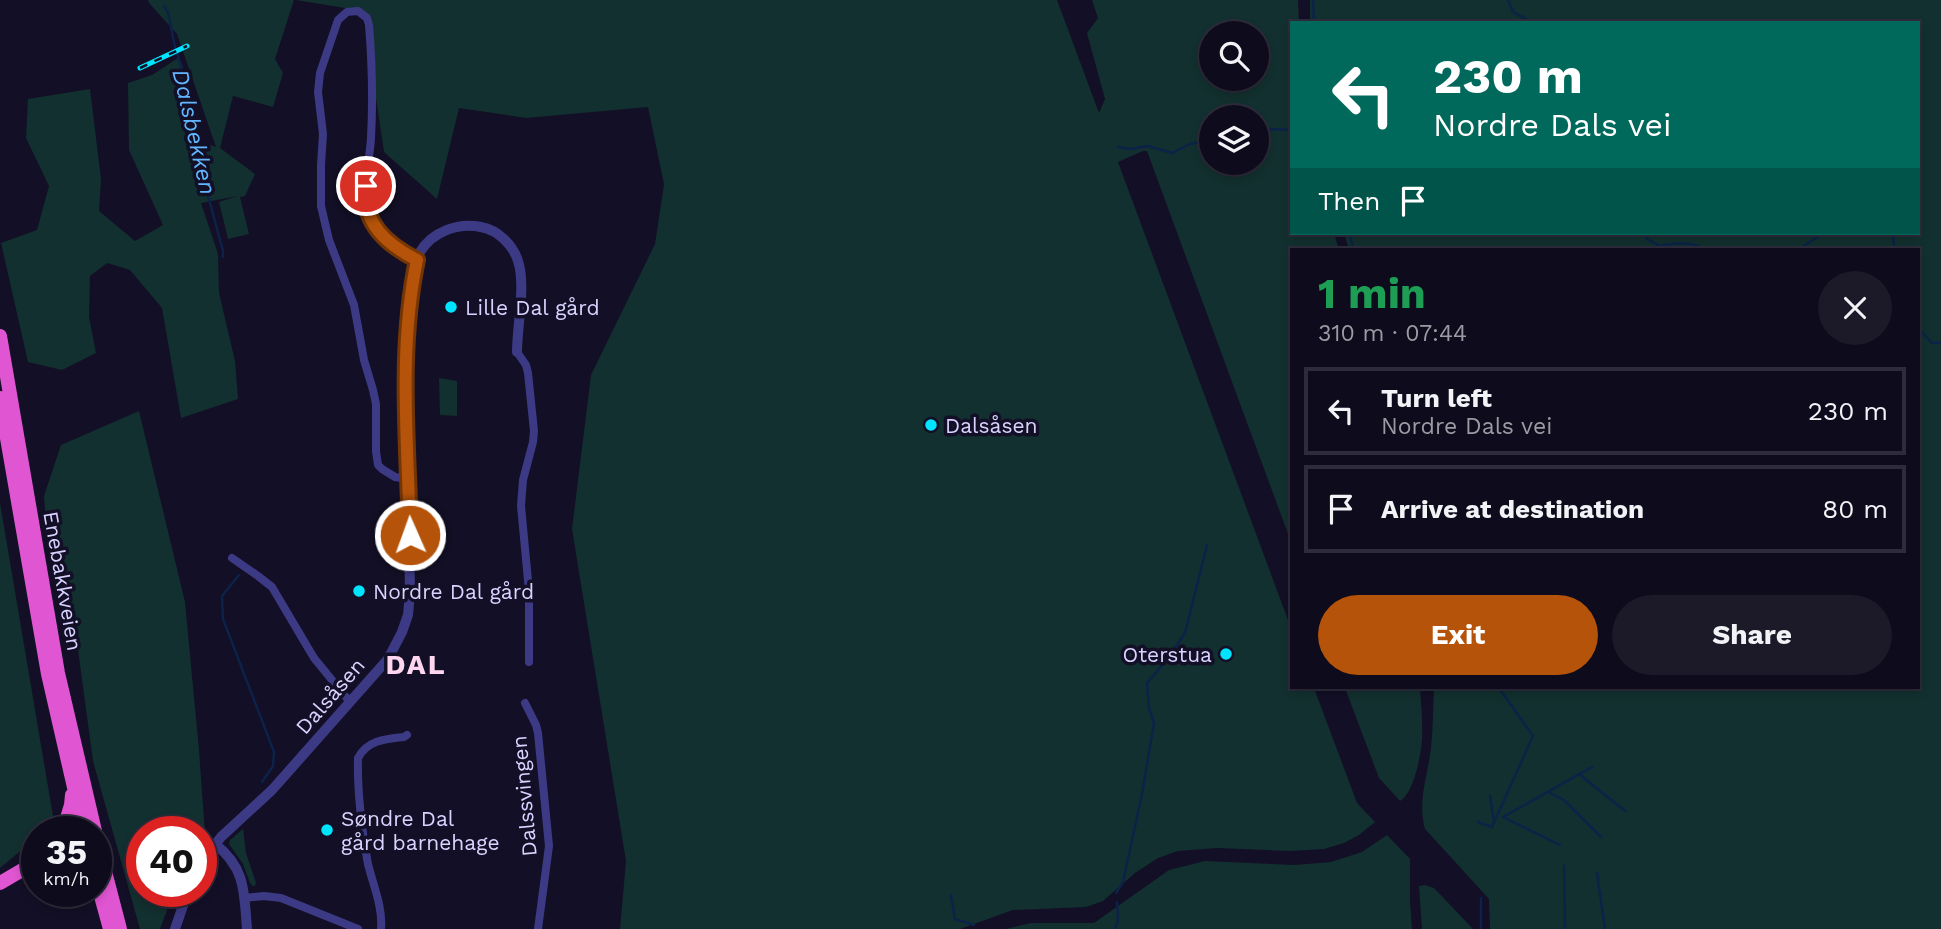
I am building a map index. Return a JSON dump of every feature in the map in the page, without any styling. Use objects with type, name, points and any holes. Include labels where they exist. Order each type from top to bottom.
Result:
[{"type":"highway","name":"Enebakkveien","points":[[0,336],[54,650],[91,816]]},
{"type":"highway","name":"Enebakkveien","points":[[0,398],[46,663],[80,816]]},
{"type":"highway","points":[[68,816],[73,786]]},
{"type":"highway","points":[[0,883],[21,872]]},
{"type":"highway","points":[[112,898],[120,929]]},
{"type":"highway","points":[[104,907],[110,929]]},
{"type":"street","points":[[408,479],[394,477],[378,465],[373,390],[364,360],[354,305],[334,257],[322,214],[323,134],[318,84],[338,20],[346,12],[358,11],[367,18],[369,25],[371,119],[365,196],[368,212],[382,235],[417,260]]},
{"type":"street","name":"Dalsåsen","points":[[217,842],[272,790],[388,659],[398,641],[408,615],[411,567],[407,333],[410,293],[421,252],[445,230],[460,226],[479,226],[508,243],[521,271],[517,352],[528,373],[534,431],[523,480],[521,506],[529,591],[528,662]]},
{"type":"street","points":[[232,558],[272,587],[314,658],[350,702]]},
{"type":"street","name":"Dalssvingen","points":[[525,703],[538,733],[549,846],[538,929]]},
{"type":"street","points":[[381,929],[381,915],[368,863],[358,758],[372,743],[407,735]]},
{"type":"street","points":[[217,846],[233,861],[240,877],[247,929]]},
{"type":"street","points":[[244,898],[281,898],[358,929]]},
{"type":"street","points":[[175,929],[183,907]]},
{"type":"green space","points":[[148,0],[294,0],[275,59],[283,73],[273,107],[233,96],[220,148],[255,174],[245,196],[240,197],[249,234],[228,239],[219,202],[238,196],[201,203],[218,254],[219,293],[235,361],[238,399],[181,418],[162,308],[130,270],[107,263],[90,276],[89,317],[96,353],[62,370],[28,362],[1,243],[37,230],[49,186],[26,138],[28,99],[90,89],[101,179],[99,211],[135,241],[163,225],[129,150],[128,83],[152,75],[178,58],[201,142],[216,147],[177,34]]},
{"type":"green space","points":[[296,0],[1057,0],[1099,113],[1105,99],[1087,33],[1098,18],[1092,0],[1298,0],[1299,21],[1290,21],[1290,235],[1335,235],[1338,248],[1290,248],[1290,539],[1147,151],[1118,162],[1290,625],[1290,689],[1314,689],[1357,803],[1375,822],[1344,843],[1324,849],[1290,851],[1217,848],[1178,851],[1158,858],[1135,873],[1103,901],[1086,907],[1013,910],[960,929],[620,929],[626,861],[572,529],[591,375],[655,244],[664,184],[648,107],[526,118],[459,108],[437,199],[384,152],[363,11]]},
{"type":"green space","points":[[1310,0],[1941,0],[1941,929],[1490,929],[1489,899],[1425,829],[1422,809],[1431,748],[1434,689],[1920,689],[1920,248],[1348,248],[1345,235],[1920,235],[1920,21],[1310,21]]},
{"type":"green space","points":[[439,378],[457,381],[457,416],[440,415]]},
{"type":"green space","points":[[139,411],[185,602],[204,816],[126,816],[126,879],[112,829],[112,816],[108,816],[93,761],[72,605],[49,561],[44,496],[61,445]]},
{"type":"green space","points":[[0,503],[53,816],[21,816],[21,851],[0,868]]},
{"type":"green space","points":[[1345,689],[1420,689],[1422,739],[1413,782],[1400,801],[1379,778]]},
{"type":"green space","points":[[243,829],[246,853],[256,883],[254,887],[229,844]]},
{"type":"green space","points":[[1387,835],[1410,859],[1412,929],[1006,929],[1031,923],[1094,923],[1169,870],[1205,861],[1295,865],[1331,862],[1362,852]]},
{"type":"green space","points":[[1419,886],[1434,888],[1473,929],[1422,929]]},
{"type":"green space","points":[[134,907],[168,907],[160,929],[140,929]]},
{"type":"waterway","points":[[1313,0],[1314,21]]},
{"type":"waterway","points":[[1508,0],[1513,12],[1529,21]]},
{"type":"waterway","name":"Dalsbekken","points":[[164,6],[168,12],[182,68],[180,75],[184,98],[223,257]]},
{"type":"waterway","points":[[1269,129],[1290,130]]},
{"type":"waterway","points":[[1118,147],[1131,149],[1148,146],[1172,153],[1199,142]]},
{"type":"waterway","points":[[1350,235],[1353,248]]},
{"type":"waterway","points":[[1646,235],[1647,239],[1660,246],[1689,244],[1702,248]]},
{"type":"waterway","points":[[1801,248],[1820,235]]},
{"type":"waterway","points":[[1892,235],[1895,248]]},
{"type":"waterway","points":[[1920,330],[1932,343],[1941,343]]},
{"type":"waterway","points":[[1116,893],[1123,882],[1154,723],[1149,708],[1147,683],[1185,633],[1207,545]]},
{"type":"waterway","name":"Dalsbekken","points":[[239,575],[222,596],[223,619],[274,752],[273,766],[262,782]]},
{"type":"waterway","points":[[1478,822],[1492,827],[1533,736],[1500,689]]},
{"type":"waterway","points":[[1503,817],[1592,767]]},
{"type":"waterway","points":[[1579,774],[1625,811]]},
{"type":"waterway","points":[[1548,792],[1564,800],[1601,837]]},
{"type":"waterway","points":[[1490,796],[1494,821]]},
{"type":"waterway","points":[[1503,817],[1560,845]]},
{"type":"waterway","points":[[1564,866],[1565,929]]},
{"type":"waterway","points":[[1597,873],[1605,929]]},
{"type":"waterway","points":[[951,895],[955,919],[974,925]]},
{"type":"waterway","points":[[1481,898],[1481,929]]},
{"type":"waterway","points":[[1115,929],[1118,920],[1117,902]]},
{"type":"railway","points":[[140,68],[187,46]]},
{"type":"place","name":"Lille Dal gård","points":[[451,307]]},
{"type":"place","name":"Dalsåsen","points":[[931,425]]},
{"type":"place","name":"Nordre Dal gård","points":[[359,591]]},
{"type":"place","name":"Oterstua","points":[[1226,654]]},
{"type":"place","name":"Søndre Dal gård barnehage","points":[[327,830]]},
{"type":"district","name":"DAL","points":[[416,664]]},
{"type":"route","points":[[366,186],[365,204],[376,229],[417,260],[410,293],[406,358],[410,535]]}]
